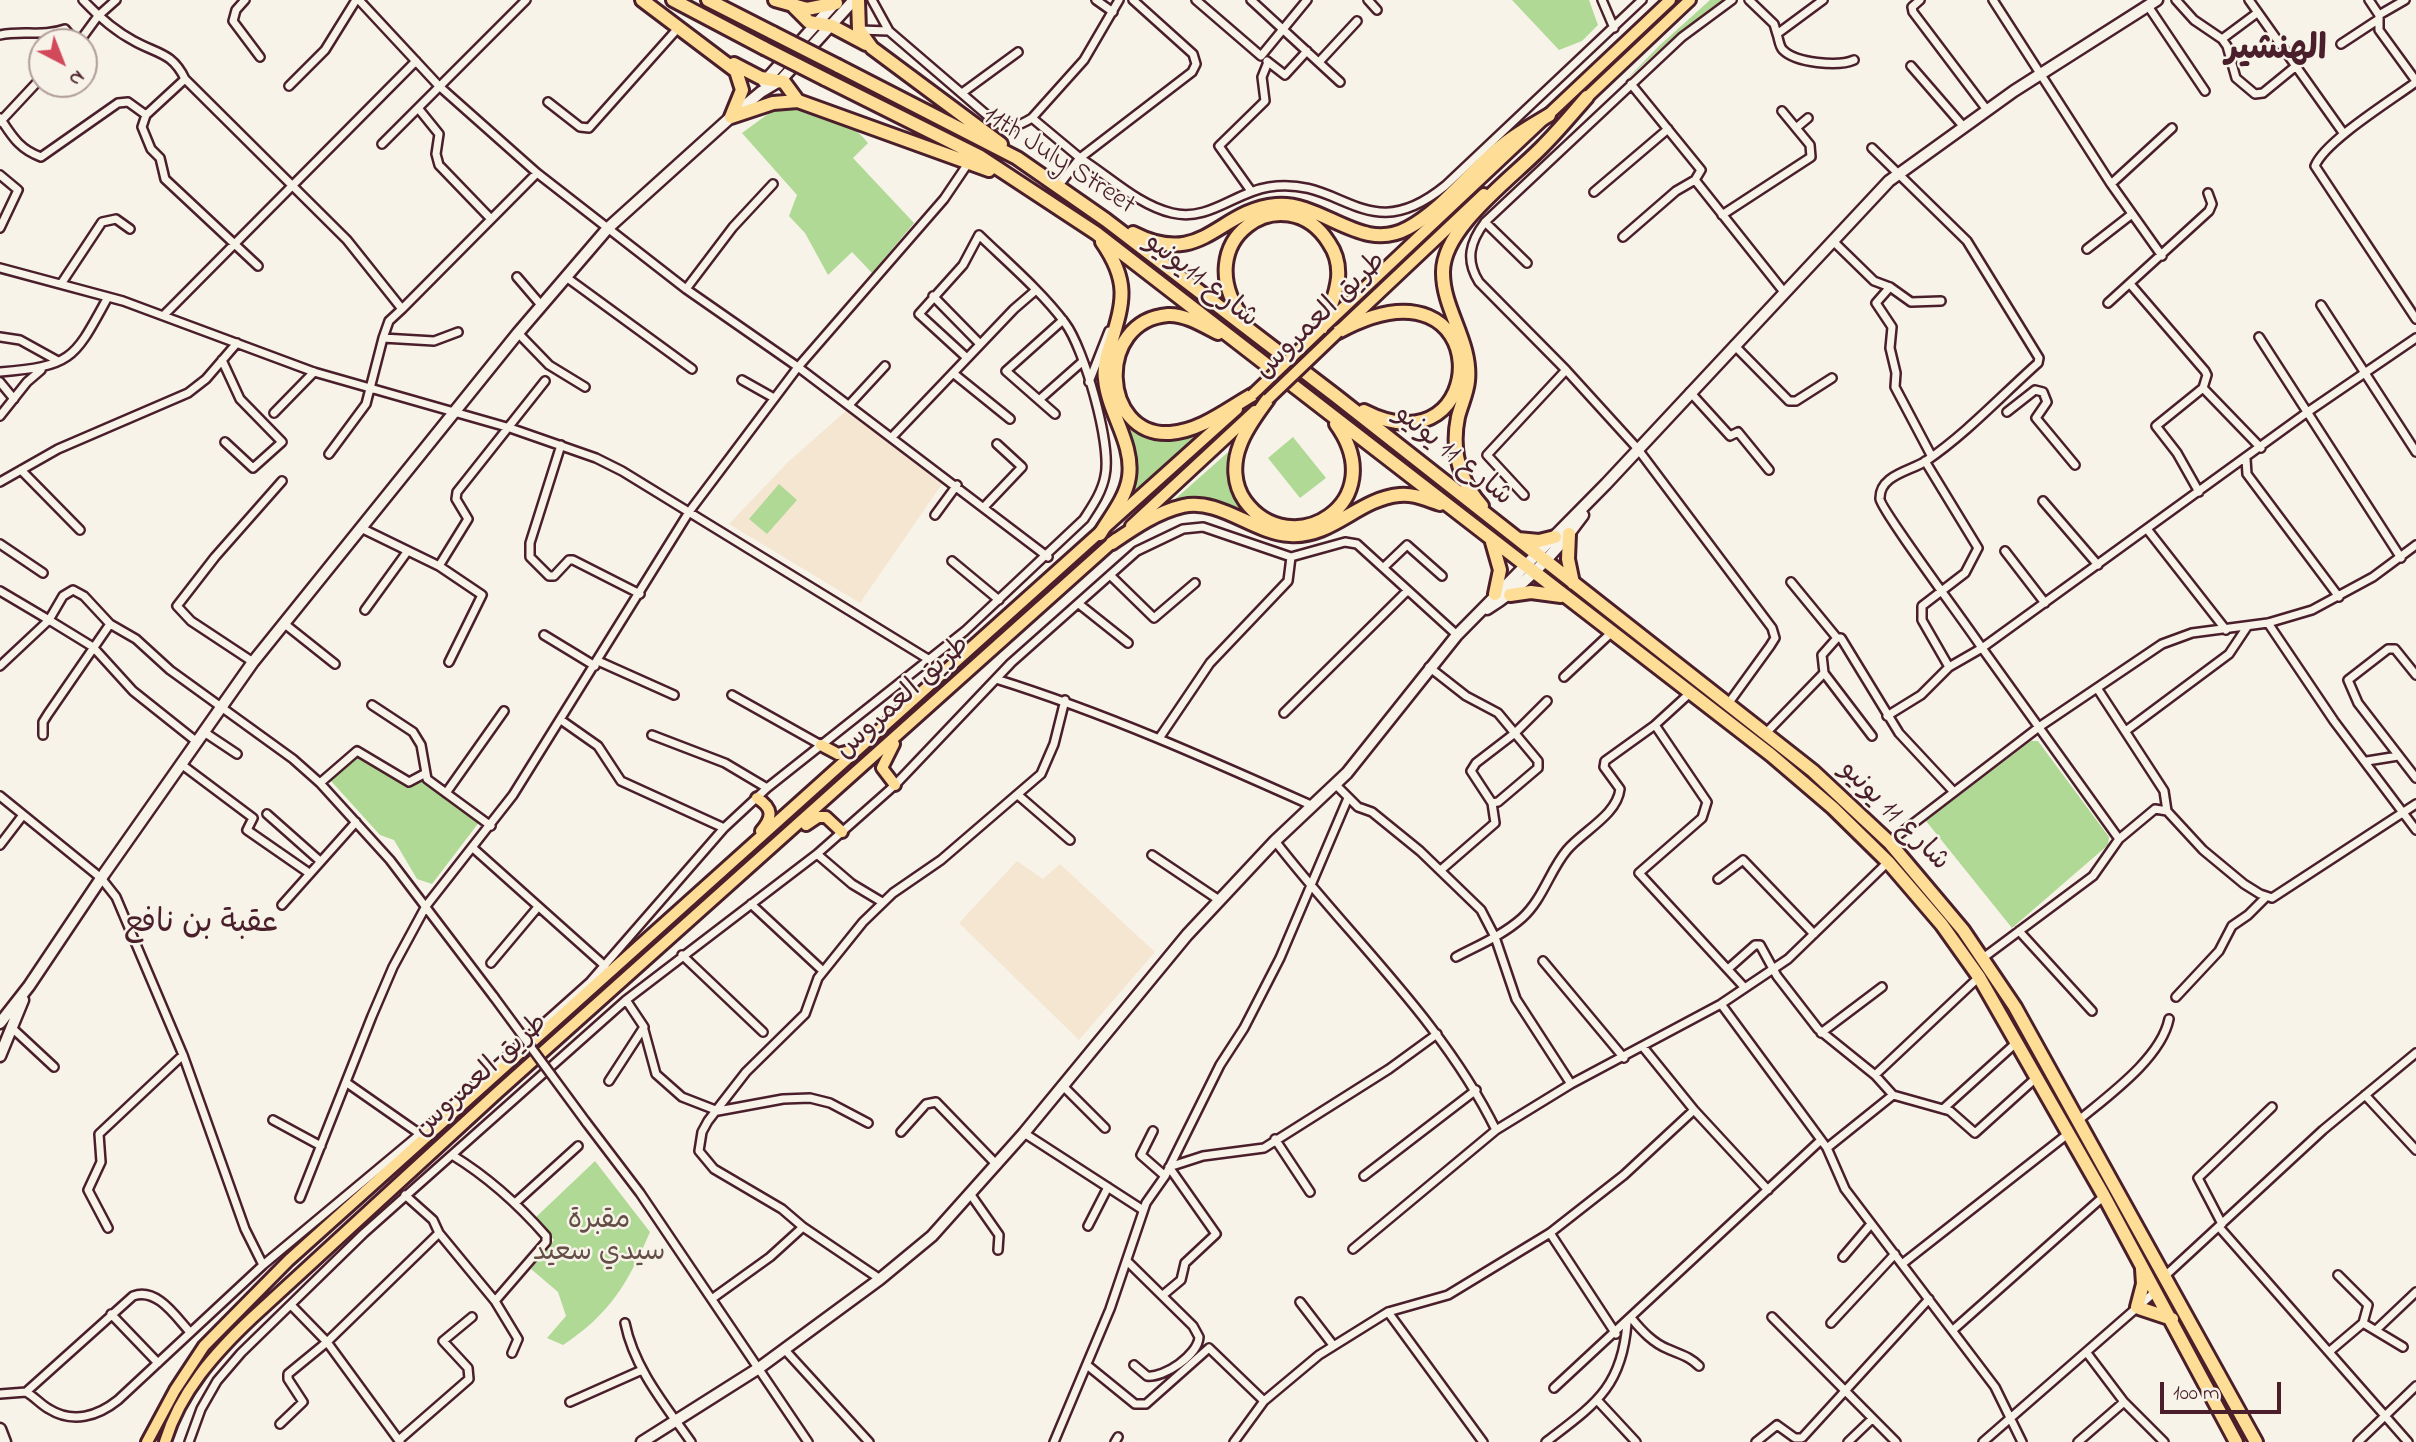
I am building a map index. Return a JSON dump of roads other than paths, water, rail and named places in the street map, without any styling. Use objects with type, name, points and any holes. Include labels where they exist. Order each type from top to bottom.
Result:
[{"type":"highway","points":[[642,0],[763,86],[773,103]]},
{"type":"highway","name":"شارع 11يونيو","points":[[673,0],[979,156],[1025,184],[1096,233],[1299,391]]},
{"type":"highway","name":"11th July Street","points":[[708,0],[1017,158],[1106,219],[1317,381]]},
{"type":"highway","points":[[775,0],[794,7],[823,10],[837,1]]},
{"type":"highway","points":[[856,0],[859,30],[872,48]]},
{"type":"highway","points":[[794,7],[806,21],[832,26],[872,48],[990,134],[1017,158]]},
{"type":"highway","points":[[823,10],[832,26]]},
{"type":"highway","points":[[724,59],[741,82],[740,97],[731,117]]},
{"type":"highway","points":[[763,86],[781,80],[787,84],[798,101]]},
{"type":"highway","points":[[1498,525],[1467,486],[1458,467],[1454,443],[1468,383],[1468,361],[1458,323],[1444,291],[1443,269],[1450,245],[1465,224],[1544,146],[1587,97]]},
{"type":"highway","points":[[731,117],[773,103],[798,101],[1025,184]]},
{"type":"highway","points":[[1106,219],[1163,245],[1185,244],[1208,237],[1259,208],[1279,205],[1319,215],[1364,234],[1386,236],[1407,229],[1424,218],[1504,144],[1549,115]]},
{"type":"highway","points":[[1259,337],[1228,292],[1223,271],[1229,248],[1243,228],[1262,217],[1282,213],[1304,219],[1314,225],[1323,232],[1335,252],[1338,276],[1321,329]]},
{"type":"highway","points":[[1096,233],[1115,261],[1122,281],[1123,303],[1107,356],[1104,377],[1129,458],[1129,478],[1123,496],[1100,534]]},
{"type":"highway","points":[[1336,396],[1385,422],[1418,424],[1437,416],[1451,399],[1459,379],[1461,359],[1455,340],[1443,324],[1423,313],[1400,310],[1381,312],[1338,332]]},
{"type":"highway","points":[[1240,345],[1188,319],[1169,315],[1150,321],[1132,332],[1119,352],[1114,372],[1117,394],[1130,414],[1145,427],[1167,433],[1192,429],[1252,395]]},
{"type":"highway","name":"شارع 11 يونيو","points":[[1317,381],[1830,786],[1889,842],[1931,889],[1983,958],[2063,1090],[2256,1442]]},
{"type":"highway","name":"شارع 11 يونيو","points":[[1299,391],[1690,692],[1820,797],[1888,862],[1942,925],[1979,977],[2141,1262],[2235,1442]]},
{"type":"highway","points":[[1268,399],[1240,446],[1235,474],[1239,491],[1249,506],[1263,518],[1279,525],[1299,526],[1321,521],[1338,509],[1349,492],[1355,469],[1353,455],[1328,412]]},
{"type":"highway","points":[[1112,543],[1141,524],[1185,506],[1213,508],[1268,531],[1290,535],[1319,532],[1370,503],[1398,495],[1412,495],[1449,506]]},
{"type":"highway","points":[[1569,534],[1568,559],[1573,583]]},
{"type":"highway","points":[[1487,536],[1499,558],[1500,570],[1495,594]]},
{"type":"highway","points":[[1513,537],[1530,542],[1555,537]]},
{"type":"highway","points":[[1510,595],[1541,592],[1568,598]]},
{"type":"highway","points":[[1820,797],[1830,786]]},
{"type":"highway","points":[[2050,1098],[2063,1090]]},
{"type":"highway","points":[[2141,1262],[2143,1284],[2137,1308],[2172,1320]]},
{"type":"main road","name":"طريق العمروس","points":[[147,1442],[194,1360],[240,1307],[1100,534],[1252,395],[1670,0]]},
{"type":"main road","name":"طريق العمروس","points":[[165,1442],[187,1393],[225,1344],[497,1093],[1112,543],[1689,0]]},
{"type":"main road","points":[[821,745],[838,754],[847,754],[892,721]]},
{"type":"main road","points":[[895,785],[883,772],[881,764],[903,730]]},
{"type":"main road","points":[[736,859],[771,816],[767,804],[757,798]]},
{"type":"main road","points":[[746,872],[818,817],[831,819],[842,832]]},
{"type":"street","points":[[83,0],[98,16],[135,42],[159,50],[179,67],[185,79],[347,240],[402,309]]},
{"type":"street","points":[[88,28],[116,0]]},
{"type":"street","points":[[245,0],[236,10],[233,21],[260,57]]},
{"type":"street","points":[[289,86],[325,50],[358,0],[439,86],[537,173],[686,289],[798,367],[1048,556]]},
{"type":"street","points":[[382,144],[526,0]]},
{"type":"street","points":[[781,80],[856,0]]},
{"type":"street","points":[[872,0],[889,31],[917,58],[1003,127],[1021,125],[1032,118],[1073,74],[1119,0]]},
{"type":"street","points":[[1096,0],[1113,12]]},
{"type":"street","points":[[1059,186],[1080,158],[1192,72],[1196,64],[1194,54],[1133,0]]},
{"type":"street","points":[[1196,0],[1285,75],[1307,51]]},
{"type":"street","points":[[1205,8],[1213,0]]},
{"type":"street","points":[[1251,0],[1340,82]]},
{"type":"street","points":[[1261,56],[1307,0]]},
{"type":"street","points":[[1368,0],[1377,10]]},
{"type":"street","points":[[1602,0],[1614,28]]},
{"type":"street","points":[[1032,118],[1080,158],[1157,208],[1178,214],[1204,212],[1251,191],[1271,186],[1304,188],[1356,208],[1384,213],[1403,211],[1424,203],[1642,0]]},
{"type":"street","points":[[1728,705],[1770,646],[1774,638],[1772,628],[1637,448],[1473,273],[1470,265],[1472,243],[1485,222],[1682,37],[1732,0]]},
{"type":"street","points":[[1749,0],[1774,24],[1780,46],[1786,52],[1819,63],[1839,65],[1854,60]]},
{"type":"street","points":[[1777,34],[1823,0]]},
{"type":"street","points":[[1920,0],[1912,7],[1913,12],[1987,110]]},
{"type":"street","points":[[1993,0],[2111,184],[2162,256]]},
{"type":"street","points":[[2176,0],[2194,20],[2222,39],[2227,46],[2236,78],[2255,94],[2263,93],[2296,66]]},
{"type":"street","points":[[2249,0],[2344,134]]},
{"type":"street","points":[[2369,0],[2379,17],[2379,30],[2416,82],[2344,134],[2318,158],[2315,166],[2416,319]]},
{"type":"street","points":[[2341,44],[2405,0]]},
{"type":"street","points":[[1541,558],[1555,537],[1637,448],[1899,173],[1963,126],[2152,3],[2205,91]]},
{"type":"street","points":[[0,1023],[29,986],[101,878],[253,662],[286,625],[452,412],[608,228],[763,86],[817,23],[823,10]]},
{"type":"street","points":[[2222,39],[2257,13]]},
{"type":"street","points":[[1320,62],[1357,21]]},
{"type":"street","points":[[548,102],[580,127],[589,128],[680,26]]},
{"type":"street","points":[[859,30],[889,31]]},
{"type":"street","points":[[0,35],[13,32],[28,33]]},
{"type":"street","points":[[962,93],[1018,52]]},
{"type":"street","points":[[164,315],[292,183],[416,61]]},
{"type":"street","points":[[1251,191],[1219,146],[1265,101],[1262,77],[1268,62]]},
{"type":"street","points":[[1911,66],[1963,126]]},
{"type":"street","points":[[185,79],[146,115],[142,127],[150,149],[160,158],[163,176],[258,266]]},
{"type":"street","points":[[1623,237],[1676,191],[1695,180],[1701,170],[1631,84]]},
{"type":"street","points":[[28,92],[1,120],[8,133],[24,151],[41,157],[118,103],[128,102],[146,115]]},
{"type":"street","points":[[418,108],[439,134],[436,154],[439,165],[491,219]]},
{"type":"street","points":[[1722,215],[1811,158],[1810,145],[1782,111]]},
{"type":"street","points":[[1796,128],[1808,118]]},
{"type":"street","points":[[2111,184],[2172,128]]},
{"type":"street","points":[[1594,192],[1668,129]]},
{"type":"street","points":[[1872,148],[1967,241],[2039,358],[2038,363],[1929,459],[1885,483],[1880,502],[1888,518],[1944,591],[2119,839]]},
{"type":"street","points":[[300,1198],[393,967],[426,906],[491,826],[561,720],[689,512],[798,367],[944,199],[970,162]]},
{"type":"street","points":[[329,454],[366,404],[389,321],[537,173]]},
{"type":"street","points":[[0,175],[18,190],[0,228]]},
{"type":"street","points":[[1695,180],[1784,292]]},
{"type":"street","points":[[686,289],[729,233],[773,184]]},
{"type":"street","points":[[2108,303],[2131,285],[2209,211],[2211,204],[2208,193]]},
{"type":"street","points":[[2087,249],[2132,215]]},
{"type":"street","points":[[61,284],[103,222],[116,219],[130,229]]},
{"type":"street","points":[[1485,222],[1527,262]]},
{"type":"street","points":[[0,1394],[26,1392],[62,1415],[93,1415],[118,1400],[189,1331],[263,1265],[420,1134],[605,965],[724,828],[767,788],[999,600],[1084,519],[1099,496],[1107,455],[1101,424],[1078,345],[1063,320],[1037,290],[979,235],[963,265],[919,314],[967,358]]},
{"type":"street","points":[[1833,241],[1874,281],[1891,287],[1911,302],[1941,301]]},
{"type":"street","points":[[1089,382],[1116,306],[1115,261]]},
{"type":"street","points":[[0,268],[164,315],[368,390],[510,428],[561,445],[622,471],[928,659]]},
{"type":"street","points":[[517,277],[541,305]]},
{"type":"street","points":[[566,278],[692,369]]},
{"type":"street","points":[[2131,285],[2207,374],[2203,388],[2156,426],[2177,453],[2199,492]]},
{"type":"street","points":[[1891,287],[1876,303],[1892,327],[1890,348],[1896,371],[1895,387],[1929,459],[1978,548],[1965,573],[1921,610],[1922,620],[1949,667]]},
{"type":"street","points":[[892,437],[980,344],[1037,290]]},
{"type":"street","points":[[933,296],[980,344]]},
{"type":"street","points":[[0,416],[34,374],[78,349],[108,297]]},
{"type":"street","points":[[2321,304],[2416,452]]},
{"type":"street","points":[[1055,414],[1006,370],[1063,320]]},
{"type":"street","points":[[383,338],[434,341],[458,332]]},
{"type":"street","points":[[518,333],[549,365],[584,387]]},
{"type":"street","points":[[0,337],[20,340],[58,361]]},
{"type":"street","points":[[2259,337],[2309,411],[2400,558]]},
{"type":"street","points":[[1887,716],[1921,695],[1949,667],[1982,648],[2309,411],[2416,338]]},
{"type":"street","points":[[0,482],[58,449],[188,393],[206,379],[237,343]]},
{"type":"street","points":[[1734,345],[1789,401],[1796,401],[1832,378]]},
{"type":"street","points":[[222,360],[234,392],[282,442],[253,468],[225,442]]},
{"type":"street","points":[[1039,400],[1082,362]]},
{"type":"street","points":[[849,405],[885,366]]},
{"type":"street","points":[[0,372],[45,368]]},
{"type":"street","points":[[1524,495],[1487,455],[1566,370]]},
{"type":"street","points":[[274,413],[314,372]]},
{"type":"street","points":[[953,373],[1010,419]]},
{"type":"street","points":[[742,380],[774,398]]},
{"type":"street","points":[[439,566],[468,519],[456,499],[457,492],[545,381]]},
{"type":"street","points":[[0,382],[14,398]]},
{"type":"street","points":[[2203,388],[2261,447]]},
{"type":"street","points":[[2007,412],[2035,390],[2043,392],[2047,402],[2036,418],[2075,465]]},
{"type":"street","points":[[2005,391],[2018,402]]},
{"type":"street","points":[[1690,392],[1730,436],[1738,432],[1769,470]]},
{"type":"street","points":[[985,506],[1022,467],[997,444]]},
{"type":"street","points":[[561,445],[532,534],[530,557],[549,576],[554,576],[569,560],[573,560],[640,594]]},
{"type":"street","points":[[2246,459],[2247,474],[2339,597]]},
{"type":"street","points":[[21,470],[80,530]]},
{"type":"street","points":[[253,662],[191,621],[177,606],[215,557],[282,481]]},
{"type":"street","points":[[1478,615],[1510,595],[1530,569],[1569,534],[1606,484]]},
{"type":"street","points":[[935,515],[957,485]]},
{"type":"street","points":[[2043,501],[2098,565]]},
{"type":"street","points":[[188,1442],[201,1409],[217,1381],[241,1353],[405,1195],[626,1000],[817,854],[895,785],[996,679],[1137,551],[1158,538],[1182,529],[1203,527],[1291,557],[1345,542],[1357,544],[1457,635]]},
{"type":"street","points":[[361,528],[439,566],[482,595],[449,662]]},
{"type":"street","points":[[2147,529],[2226,630]]},
{"type":"street","points":[[0,544],[43,573]]},
{"type":"street","points":[[1384,567],[1407,545],[1442,576]]},
{"type":"street","points":[[1889,842],[2039,727],[2178,637],[2268,623],[2339,597],[2416,545]]},
{"type":"street","points":[[2005,551],[2045,603]]},
{"type":"street","points":[[365,610],[407,552]]},
{"type":"street","points":[[1160,737],[1210,663],[1288,581],[1291,557]]},
{"type":"street","points":[[952,561],[999,600]]},
{"type":"street","points":[[642,1442],[785,1350],[880,1279],[932,1236],[997,1165],[1219,901],[1335,784],[1457,635],[1495,594],[1530,569]]},
{"type":"street","points":[[1110,575],[1154,618],[1195,583]]},
{"type":"street","points":[[1791,582],[1837,638],[1841,638],[1887,716],[1954,792]]},
{"type":"street","points":[[0,666],[49,620],[63,596],[73,590],[84,596],[110,624],[136,639],[170,670],[222,706],[320,783],[426,906],[640,1193],[808,1442]]},
{"type":"street","points":[[1284,713],[1407,590]]},
{"type":"street","points":[[0,591],[93,647],[133,691],[197,742]]},
{"type":"street","points":[[1079,604],[1128,643]]},
{"type":"street","points":[[2268,623],[2334,721],[2367,761],[2416,830]]},
{"type":"street","points":[[43,735],[43,722],[110,624]]},
{"type":"street","points":[[286,625],[335,664]]},
{"type":"street","points":[[2127,730],[2229,654],[2247,627]]},
{"type":"street","points":[[1564,677],[1612,632]]},
{"type":"street","points":[[544,635],[596,663],[674,695]]},
{"type":"street","points":[[1837,638],[1822,654],[1824,673],[1872,736]]},
{"type":"street","points":[[2416,675],[2395,649],[2388,649],[2347,680],[2358,702],[2416,778]]},
{"type":"street","points":[[1429,667],[1466,696],[1498,713],[1538,761],[1538,768],[1498,802],[1492,803]]},
{"type":"street","points":[[1765,734],[1824,673]]},
{"type":"street","points":[[996,679],[1065,700],[1160,737],[1313,806]]},
{"type":"street","points":[[2097,688],[2127,730],[2164,791],[2167,811],[2203,850],[2244,884],[2266,897],[2272,898],[2416,804]]},
{"type":"street","points":[[1456,957],[1495,937],[1523,917],[1542,894],[1564,853],[1607,813],[1619,796],[1620,789],[1604,767],[1605,761],[1656,725],[1690,692]]},
{"type":"street","points":[[732,695],[821,745]]},
{"type":"street","points":[[880,1279],[803,1227],[782,1209],[714,1169],[699,1151],[702,1132],[746,1072],[805,1014],[823,971],[882,902],[941,860],[1018,795],[1045,767],[1065,700]]},
{"type":"street","points":[[1441,869],[1495,822],[1492,803],[1471,771],[1476,763],[1515,733],[1547,701]]},
{"type":"street","points":[[372,705],[413,732],[422,745],[424,774],[491,826]]},
{"type":"street","points":[[446,793],[504,711]]},
{"type":"street","points":[[561,720],[597,746],[621,781],[724,828]]},
{"type":"street","points":[[1656,725],[1707,802],[1702,818],[1639,873],[1744,987]]},
{"type":"street","points":[[204,732],[237,754]]},
{"type":"street","points":[[652,735],[725,763],[767,788]]},
{"type":"street","points":[[320,783],[357,751],[409,782],[424,774]]},
{"type":"street","points":[[2367,761],[2398,756]]},
{"type":"street","points":[[181,764],[253,818],[247,830],[309,873]]},
{"type":"street","points":[[1335,784],[1348,798],[1398,831],[1441,869],[1480,910],[1495,937],[1516,999],[1571,1084]]},
{"type":"street","points":[[1018,795],[1070,840]]},
{"type":"street","points":[[0,796],[101,878],[116,897],[183,1055],[245,1229],[263,1265]]},
{"type":"street","points":[[1054,1442],[1127,1261],[1143,1210],[1165,1176],[1220,1065],[1244,1028],[1280,958],[1348,798]]},
{"type":"street","points":[[1983,958],[2093,876],[2119,839],[2155,809],[2167,811]]},
{"type":"street","points":[[267,814],[320,861]]},
{"type":"street","points":[[0,845],[23,815]]},
{"type":"street","points":[[282,905],[356,822]]},
{"type":"street","points":[[1276,841],[1310,886],[1437,1034],[1476,1090],[1496,1130]]},
{"type":"street","points":[[473,848],[605,965]]},
{"type":"street","points":[[817,854],[852,884],[882,902]]},
{"type":"street","points":[[1152,855],[1219,901]]},
{"type":"street","points":[[1718,879],[1743,860],[1814,933]]},
{"type":"street","points":[[1353,1249],[1496,1130],[1571,1084],[1721,1004],[1788,959],[1888,862]]},
{"type":"street","points":[[2176,997],[2219,951],[2232,926],[2266,897]]},
{"type":"street","points":[[751,904],[823,971]]},
{"type":"street","points":[[491,963],[538,907]]},
{"type":"street","points":[[2019,931],[2092,1011]]},
{"type":"street","points":[[1728,969],[1758,944],[1821,1032],[1875,1075],[1893,1095],[1943,1109],[1975,1133],[2037,1076]]},
{"type":"street","points":[[682,956],[763,1032]]},
{"type":"street","points":[[1543,961],[1623,1058]]},
{"type":"street","points":[[1875,1075],[1979,977]]},
{"type":"street","points":[[0,1056],[29,986]]},
{"type":"street","points":[[1821,1032],[1882,987]]},
{"type":"street","points":[[626,1000],[642,1019],[656,1074],[682,1097],[718,1111],[783,1099],[810,1098],[830,1103],[868,1123]]},
{"type":"street","points":[[1721,1004],[1827,1148],[1845,1189],[1995,1387],[2008,1420],[2022,1442]]},
{"type":"street","points":[[2079,1119],[2141,1068],[2152,1049],[2166,1035],[2169,1019]]},
{"type":"street","points":[[11,1027],[54,1067]]},
{"type":"street","points":[[610,1081],[643,1030]]},
{"type":"street","points":[[1169,1167],[1203,1156],[1264,1148],[1389,1069],[1437,1034]]},
{"type":"street","points":[[1943,1109],[2017,1041]]},
{"type":"street","points":[[1643,1047],[1694,1110],[1768,1190]]},
{"type":"street","points":[[2165,1276],[2365,1095],[2416,1053]]},
{"type":"street","points":[[108,1228],[88,1190],[101,1162],[99,1134],[183,1055]]},
{"type":"street","points":[[347,1083],[420,1134]]},
{"type":"street","points":[[1062,1085],[1105,1128]]},
{"type":"street","points":[[1364,1176],[1476,1090]]},
{"type":"street","points":[[1827,1148],[1893,1095]]},
{"type":"street","points":[[2365,1095],[2416,1150]]},
{"type":"street","points":[[901,1132],[926,1104],[936,1102],[997,1165]]},
{"type":"street","points":[[2272,1107],[2198,1178],[2220,1225],[2408,1442]]},
{"type":"street","points":[[1234,1442],[1264,1401],[1333,1346],[1388,1312],[1448,1295],[1550,1233],[1625,1175],[1694,1110]]},
{"type":"street","points":[[273,1120],[321,1146]]},
{"type":"street","points":[[1153,1131],[1141,1154],[1165,1176]]},
{"type":"street","points":[[1024,1133],[1143,1210]]},
{"type":"street","points":[[1902,1264],[2069,1133]]},
{"type":"street","points":[[1275,1139],[1310,1192]]},
{"type":"street","points":[[1554,1388],[1616,1334],[1821,1140]]},
{"type":"street","points":[[515,1203],[578,1146]]},
{"type":"street","points":[[452,1155],[490,1181],[515,1203],[547,1238],[495,1301]]},
{"type":"street","points":[[1163,1296],[1181,1280],[1185,1263],[1211,1242],[1216,1234],[1169,1167]]},
{"type":"street","points":[[1088,1226],[1108,1187]]},
{"type":"street","points":[[405,1195],[433,1220],[439,1233],[495,1301],[519,1339],[512,1353]]},
{"type":"street","points":[[971,1195],[998,1233],[998,1251]]},
{"type":"street","points":[[1952,1330],[2104,1196]]},
{"type":"street","points":[[1843,1256],[1871,1224]]},
{"type":"street","points":[[713,1298],[770,1257],[803,1227]]},
{"type":"street","points":[[280,1423],[303,1402],[287,1375],[327,1342],[439,1233]]},
{"type":"street","points":[[1550,1233],[1616,1334]]},
{"type":"street","points":[[1831,1323],[1895,1254]]},
{"type":"street","points":[[1127,1261],[1197,1331],[1199,1343],[1165,1374],[1147,1376],[1133,1365]]},
{"type":"street","points":[[2330,1351],[2363,1323],[2368,1305],[2338,1275]]},
{"type":"street","points":[[2377,1329],[2416,1292]]},
{"type":"street","points":[[26,1392],[133,1296],[143,1293],[161,1301],[189,1331]]},
{"type":"street","points":[[1983,1442],[2137,1308],[2158,1296]]},
{"type":"street","points":[[1756,1442],[1777,1425],[1795,1438],[1802,1438],[1846,1393],[1929,1299]]},
{"type":"street","points":[[1300,1301],[1333,1346]]},
{"type":"street","points":[[291,1305],[327,1342],[399,1441],[469,1379],[468,1368],[443,1341],[472,1317]]},
{"type":"street","points":[[1388,1312],[1483,1442]]},
{"type":"street","points":[[111,1314],[158,1363]]},
{"type":"street","points":[[1772,1317],[1896,1442]]},
{"type":"street","points":[[1629,1321],[1651,1339],[1688,1356],[1699,1366]]},
{"type":"street","points":[[1546,1442],[1598,1401],[1622,1361],[1629,1321]]},
{"type":"street","points":[[625,1323],[634,1355],[642,1370],[691,1442]]},
{"type":"street","points":[[2363,1323],[2403,1347]]},
{"type":"street","points":[[1087,1364],[1135,1404],[1146,1404],[1210,1348],[1264,1401]]},
{"type":"street","points":[[785,1350],[869,1442]]},
{"type":"street","points":[[2087,1353],[2124,1402],[2164,1442]]},
{"type":"street","points":[[570,1402],[642,1370]]},
{"type":"street","points":[[2358,1442],[2416,1386]]},
{"type":"street","points":[[1598,1401],[1636,1442]]},
{"type":"street","points":[[2080,1441],[2124,1402]]},
{"type":"street","points":[[1848,1442],[1872,1419]]},
{"type":"street","points":[[0,1429],[2,1442]]},
{"type":"district","name":"الهنشير","points":[[2276,52]]},
{"type":"district","name":"عقبة بن نافع","points":[[201,926]]},
{"type":"park label","name":"مقبرة سيدي سعيد","points":[[599,1238]]}]
